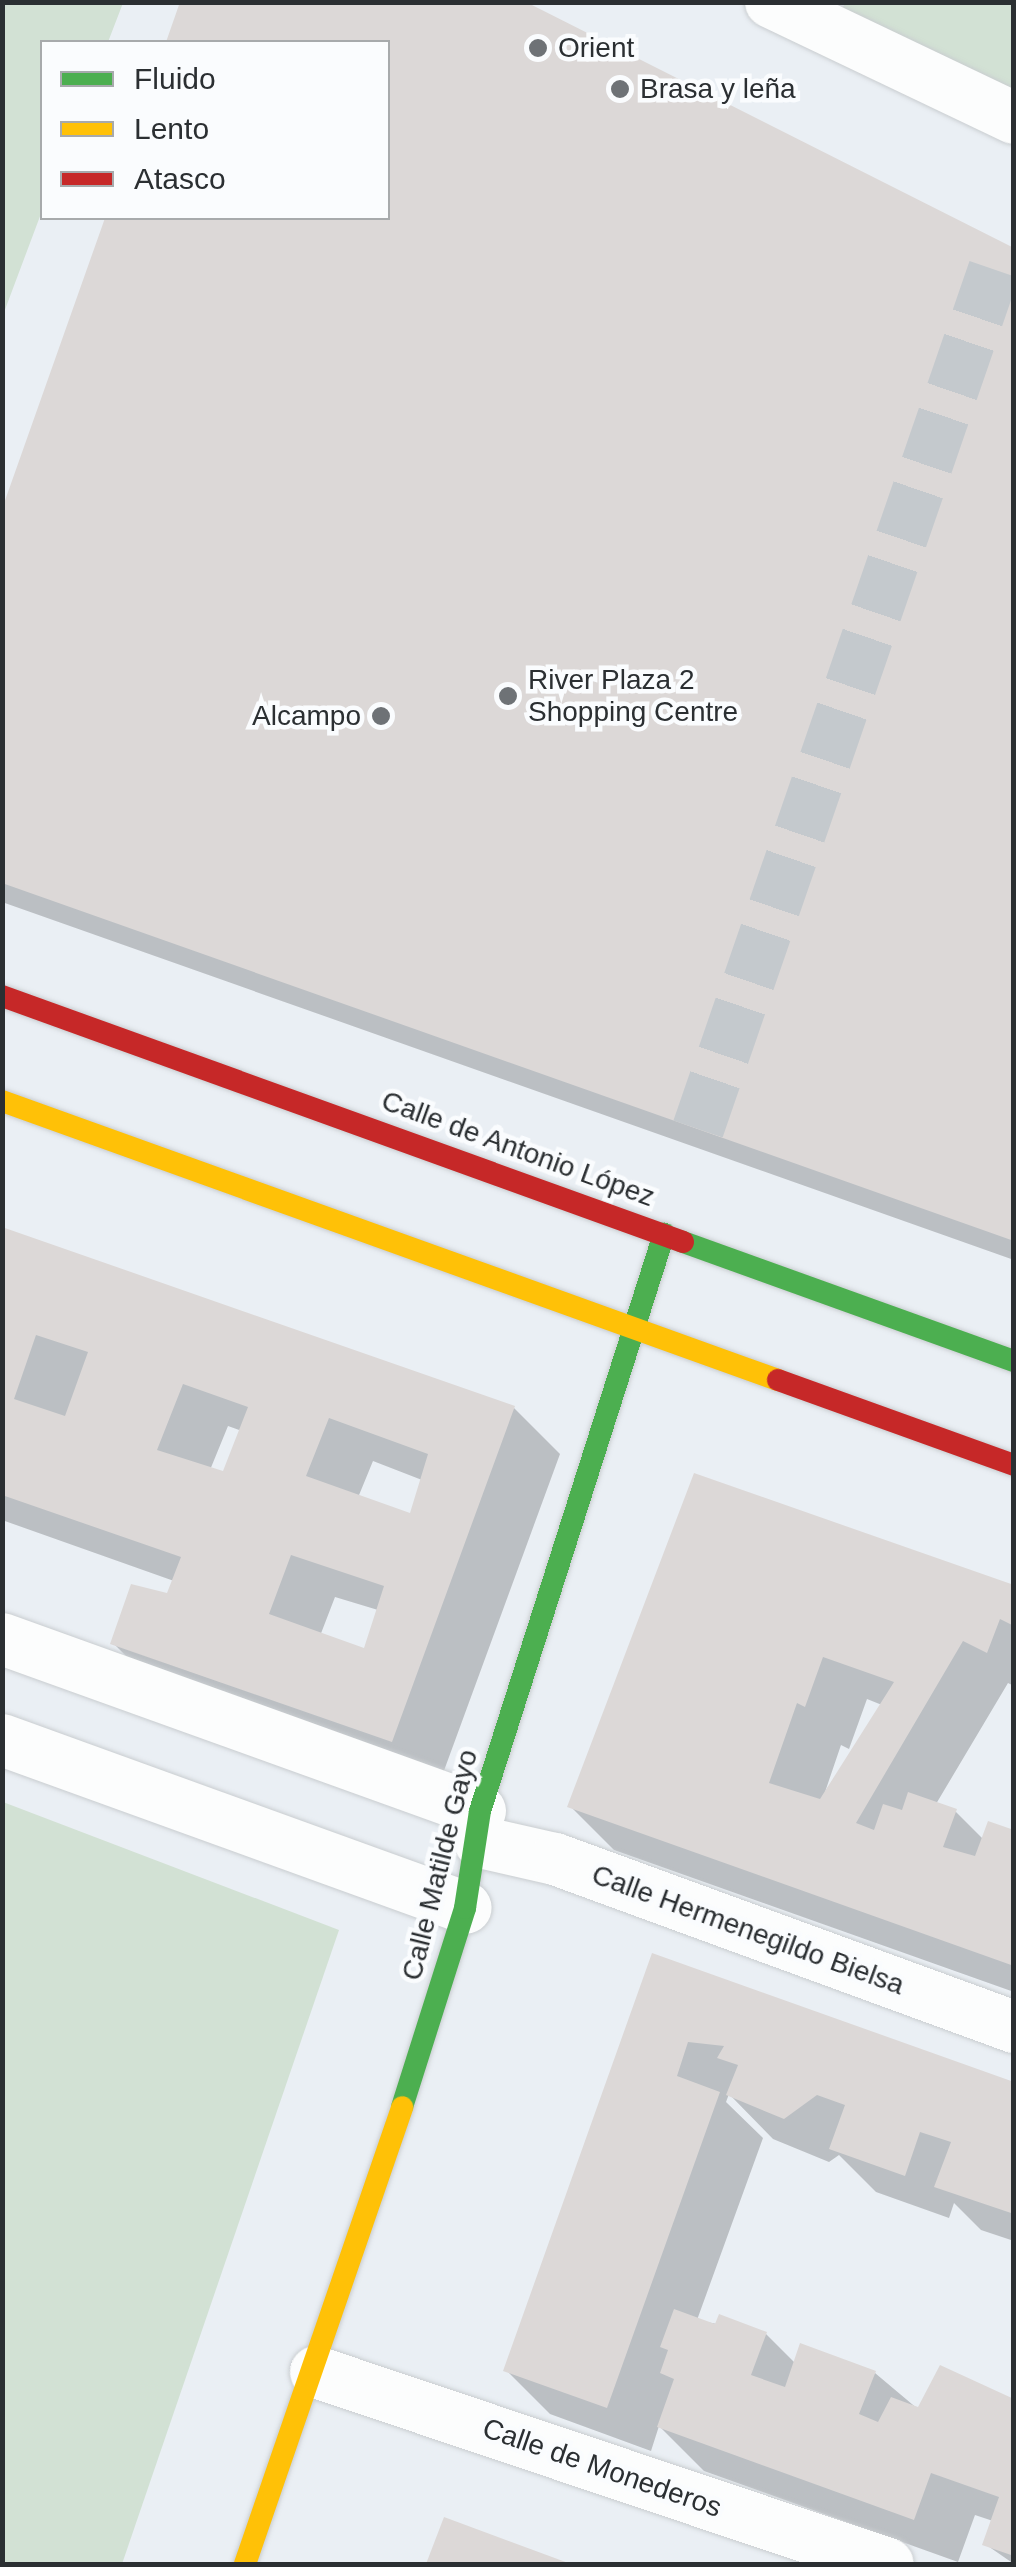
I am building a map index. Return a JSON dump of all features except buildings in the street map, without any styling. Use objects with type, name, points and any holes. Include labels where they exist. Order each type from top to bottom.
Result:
[{"type":"main road","name":"Calle de Antonio López","points":[[2,996],[1014,1361]]},
{"type":"main road","points":[[2,1101],[1014,1466]]},
{"type":"main road","name":"Calle Matilde Gayo","points":[[245,2564],[316,2372],[465,1908],[480,1826],[664,1234]]},
{"type":"street","points":[[772,2],[1014,118]]},
{"type":"street","name":"Calle Hermenegildo Bielsa","points":[[2,1639],[555,1859],[1014,2028]]},
{"type":"street","points":[[2,1740],[465,1908]]},
{"type":"street","name":"Calle de Monederos","points":[[316,2372],[857,2559]]},
{"type":"green space","points":[[3,2],[123,3],[109,40],[40,40],[40,216],[3,315]]},
{"type":"green space","points":[[845,3],[1013,3],[1013,97],[840,13]]},
{"type":"green space","points":[[3,1802],[339,1930],[122,2564],[3,2564]]},
{"type":"tunnel","points":[[698,1129],[994,270]]},
{"type":"traffic: fast","points":[[402,2107],[465,1908],[480,1811],[664,1234]]},
{"type":"traffic: fast","points":[[683,1242],[1014,1361]]},
{"type":"traffic: slow","points":[[2,1101],[778,1380]]},
{"type":"traffic: slow","points":[[245,2564],[402,2107]]},
{"type":"traffic: jam","points":[[2,996],[683,1242]]},
{"type":"traffic: jam","points":[[778,1380],[1014,1465]]},
{"type":"place","name":"Orient","points":[[538,48]]},
{"type":"place","name":"Brasa y leña","points":[[620,89]]},
{"type":"place","name":"River Plaza 2 Shopping Centre","points":[[508,696]]},
{"type":"place","name":"Alcampo","points":[[381,716]]}]
